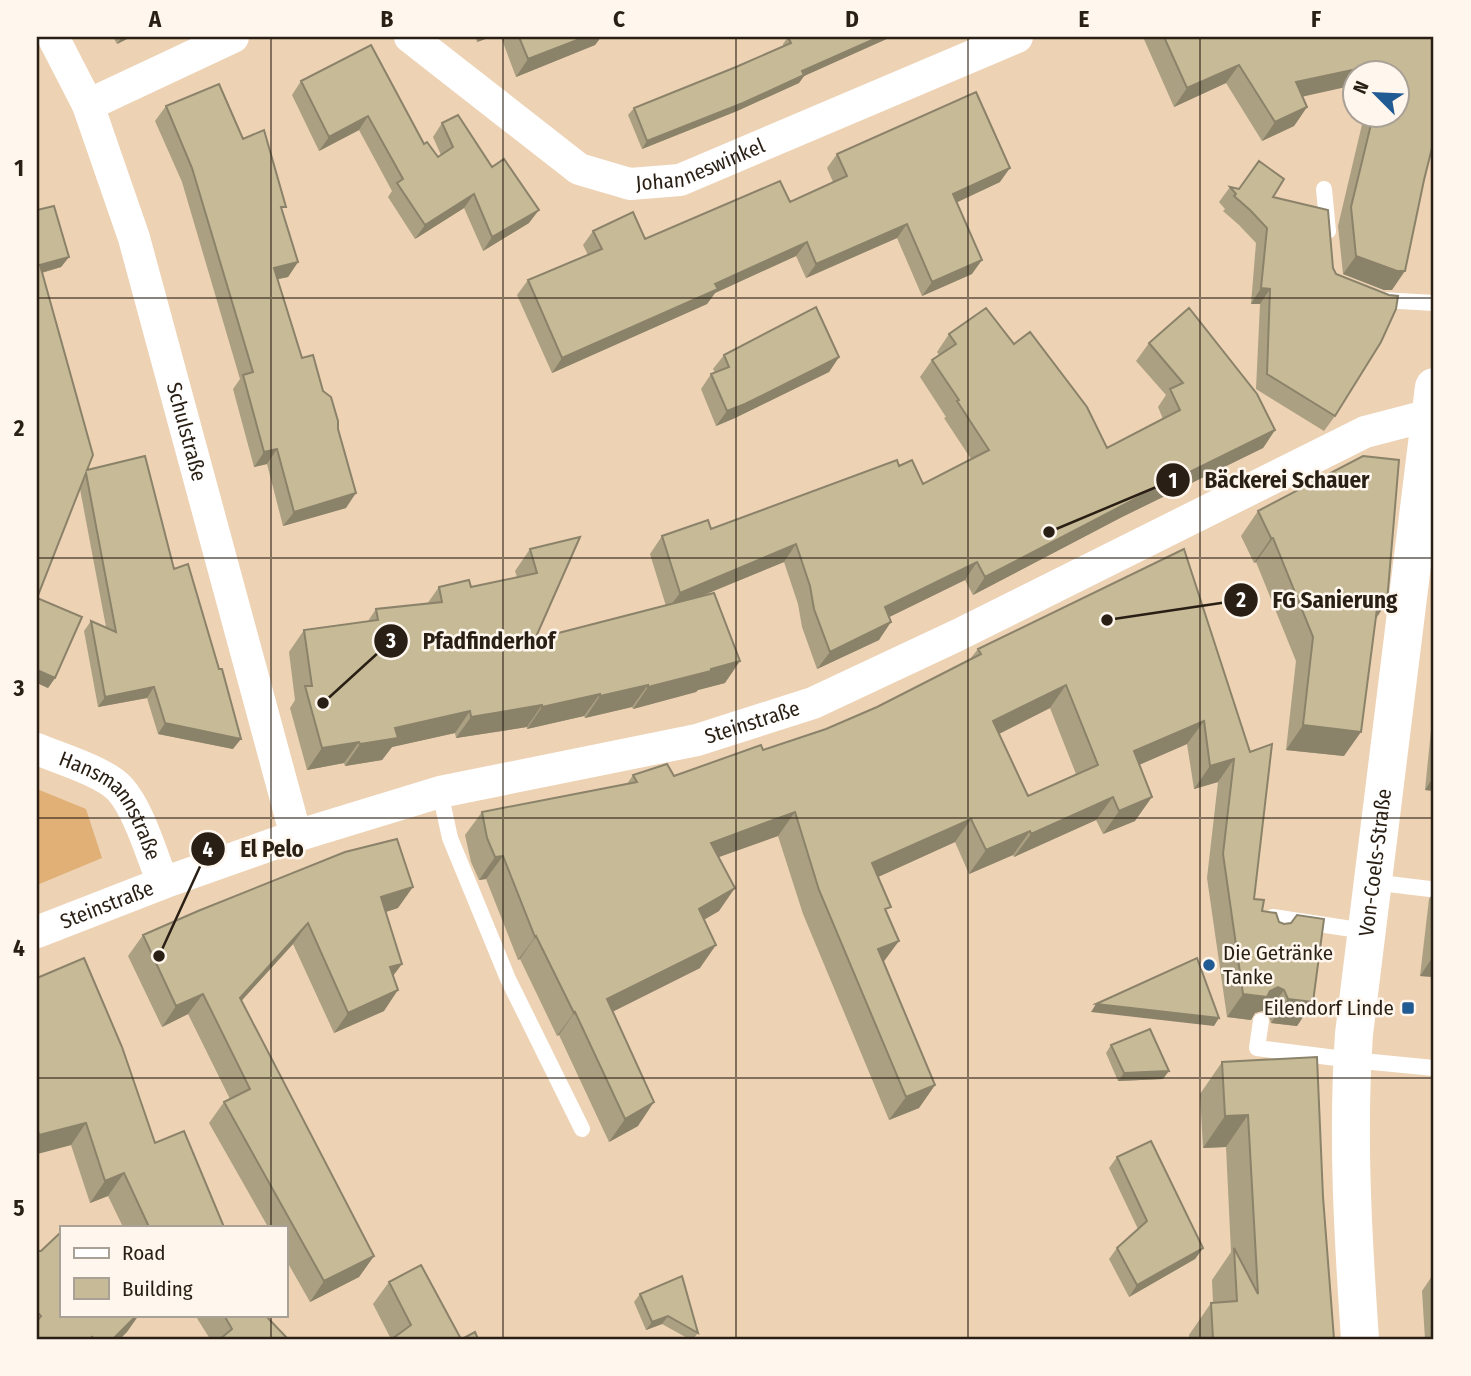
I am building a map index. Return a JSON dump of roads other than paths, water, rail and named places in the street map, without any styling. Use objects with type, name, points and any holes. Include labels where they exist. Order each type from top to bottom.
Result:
[{"type":"main road","name":"Von-Coels-Straße","points":[[1360,1339],[1352,1212],[1352,1060],[1365,931],[1433,406]]},
{"type":"street","name":"Schulstraße","points":[[53,37],[89,105],[134,238],[296,836]]},
{"type":"street","points":[[89,105],[233,37]]},
{"type":"street","name":"Johanneswinkel","points":[[410,37],[579,169],[630,184],[680,180],[1017,37]]},
{"type":"street","name":"Steinstraße","points":[[37,932],[163,883],[296,836],[440,792],[697,740],[813,703],[958,635],[1365,432],[1433,406]]},
{"type":"street","name":"Hansmannstraße","points":[[37,750],[100,775],[119,787],[132,807],[163,883]]},
{"type":"lane","points":[[1324,189],[1329,242]]},
{"type":"lane","points":[[1357,291],[1382,300],[1434,303]]},
{"type":"lane","points":[[440,792],[450,838],[508,979],[582,1129]]},
{"type":"lane","points":[[1372,882],[1430,889]]},
{"type":"lane","points":[[1270,937],[1273,917],[1365,931]]},
{"type":"lane","points":[[1261,1021],[1258,1048],[1434,1068]]},
{"type":"place","name":"Bäckerei Schauer","points":[[1049,532]]},
{"type":"place","name":"FG Sanierung","points":[[1107,620]]},
{"type":"place","name":"Pfadfinderhof","points":[[323,703]]},
{"type":"place","name":"El Pelo","points":[[159,956]]},
{"type":"place","name":"Die Getränke Tanke","points":[[1209,965]]},
{"type":"place","name":"Eilendorf Linde","points":[[1408,1008]]}]
